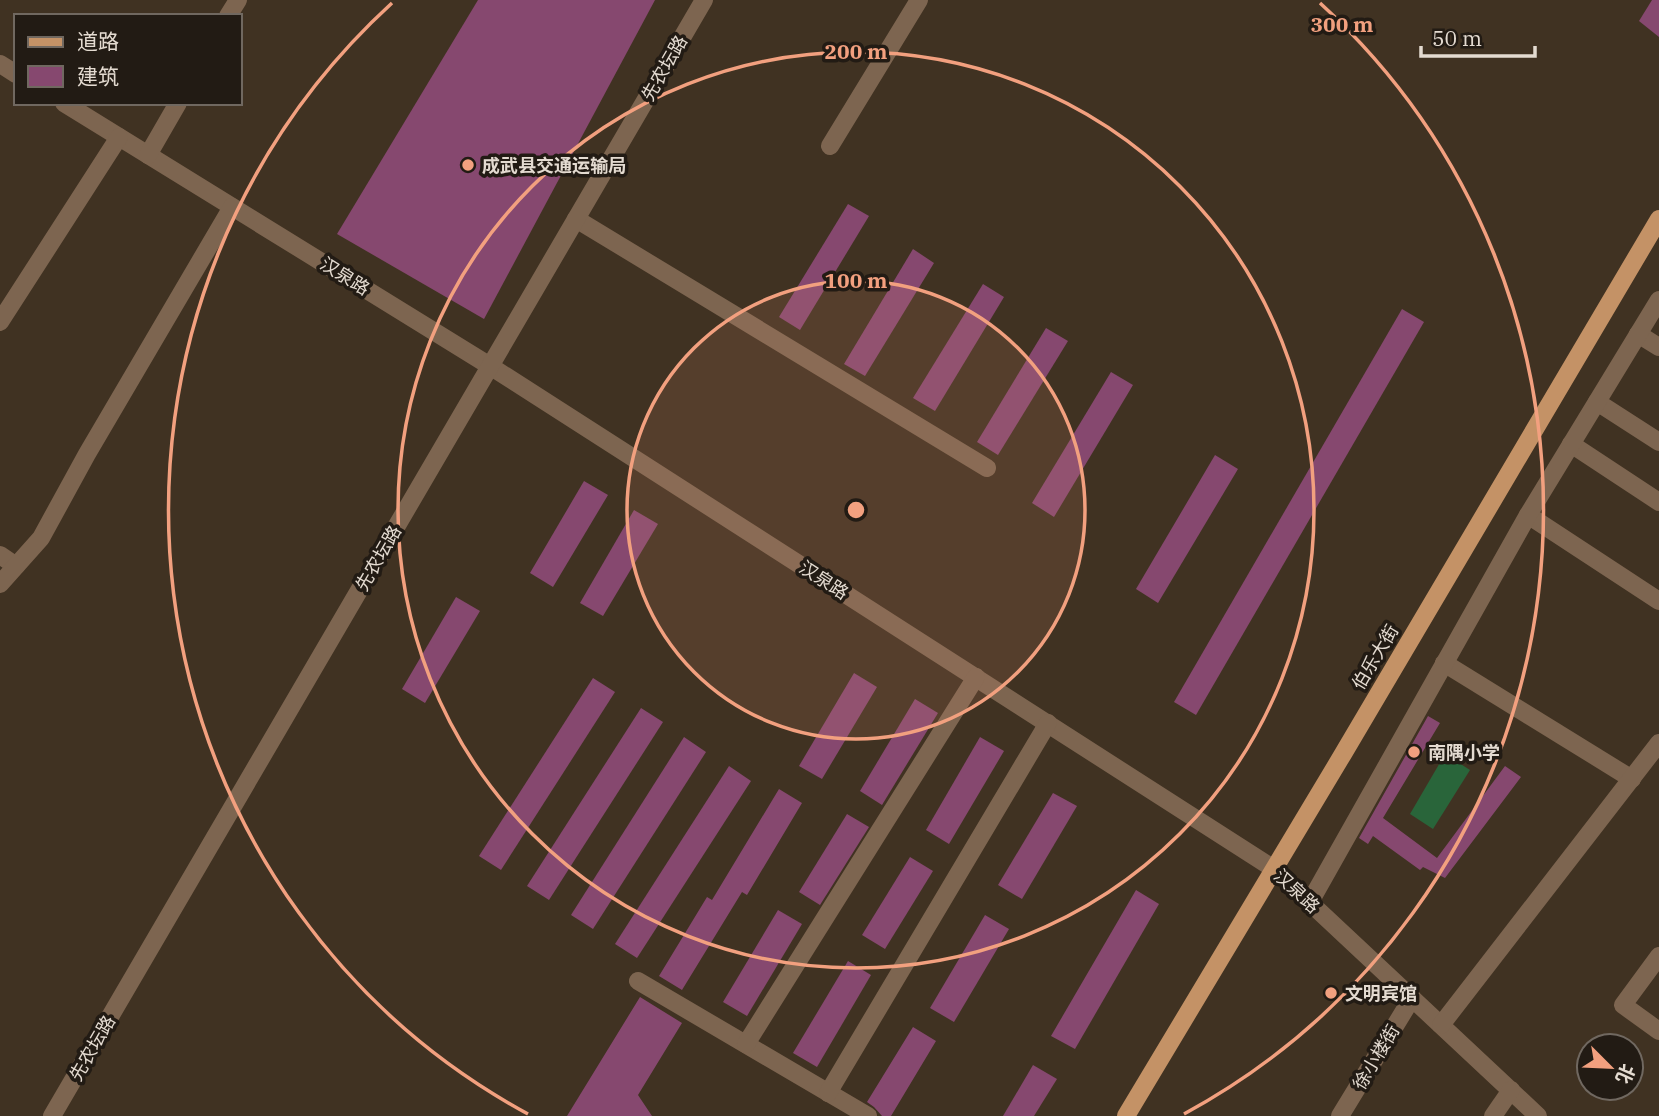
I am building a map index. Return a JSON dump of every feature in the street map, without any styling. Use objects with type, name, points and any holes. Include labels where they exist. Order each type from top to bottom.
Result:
[{"type":"main road","name":"伯乐大街","points":[[1126,1116],[1659,219]]},
{"type":"street","name":"先农坛路","points":[[52,1116],[704,0]]},
{"type":"street","points":[[830,146],[919,0]]},
{"type":"street","name":"汉泉路","points":[[67,105],[490,366],[1274,869],[1538,1116]]},
{"type":"street","points":[[148,155],[177,105]]},
{"type":"street","points":[[0,322],[119,137]]},
{"type":"street","points":[[0,584],[41,538],[232,207]]},
{"type":"street","points":[[576,219],[987,468]]},
{"type":"street","points":[[1310,902],[1528,515],[1659,300]]},
{"type":"street","points":[[1638,334],[1659,347]]},
{"type":"street","points":[[1597,402],[1659,442]]},
{"type":"street","points":[[1571,444],[1659,502]]},
{"type":"street","points":[[1528,515],[1659,601]]},
{"type":"street","points":[[0,555],[16,566]]},
{"type":"street","points":[[1444,663],[1632,779]]},
{"type":"street","points":[[746,1044],[976,677]]},
{"type":"street","points":[[828,1093],[1048,723]]},
{"type":"street","points":[[1441,1025],[1659,743]]},
{"type":"street","points":[[1659,956],[1623,1004],[1659,1031]]},
{"type":"street","points":[[638,981],[868,1116]]},
{"type":"street","name":"徐小楼街","points":[[1340,1116],[1412,998]]},
{"type":"street","points":[[1493,1116],[1511,1090]]},
{"type":"green space","points":[[1445,754],[1470,770],[1433,829],[1410,814]]},
{"type":"building","points":[[478,0],[655,0],[484,319],[337,234]]},
{"type":"building","points":[[1652,0],[1659,0],[1659,37],[1639,21]]},
{"type":"building","points":[[848,204],[869,216],[800,330],[779,317]]},
{"type":"building","points":[[913,249],[934,263],[865,376],[844,364]]},
{"type":"building","points":[[983,284],[1004,297],[935,411],[913,398]]},
{"type":"building","points":[[1402,309],[1424,322],[1196,715],[1174,702]]},
{"type":"building","points":[[1046,328],[1068,341],[998,455],[977,442]]},
{"type":"building","points":[[1111,372],[1133,385],[1054,517],[1032,503]]},
{"type":"building","points":[[1215,455],[1238,469],[1158,603],[1136,589]]},
{"type":"building","points":[[584,481],[608,495],[553,587],[530,573]]},
{"type":"building","points":[[634,510],[658,524],[603,616],[580,603]]},
{"type":"building","points":[[456,597],[480,611],[425,703],[402,689]]},
{"type":"building","points":[[854,673],[877,687],[822,779],[799,766]]},
{"type":"building","points":[[593,678],[615,692],[501,870],[479,856]]},
{"type":"building","points":[[915,699],[938,713],[882,805],[860,791]]},
{"type":"building","points":[[641,708],[663,722],[549,900],[527,886]]},
{"type":"building","points":[[1428,716],[1440,723],[1383,818],[1437,858],[1505,766],[1521,777],[1445,878],[1423,867],[1420,870],[1373,836],[1368,844],[1359,838]]},
{"type":"building","points":[[684,737],[706,752],[593,929],[571,915]]},
{"type":"building","points":[[980,737],[1004,751],[949,844],[926,830]]},
{"type":"building","points":[[729,766],[751,781],[637,958],[615,944]]},
{"type":"building","points":[[779,789],[802,803],[747,895],[742,892],[682,990],[659,976],[707,897],[712,900]]},
{"type":"building","points":[[1053,793],[1077,806],[1022,899],[998,885]]},
{"type":"building","points":[[847,814],[869,827],[820,905],[799,892]]},
{"type":"building","points":[[910,857],[933,871],[885,949],[862,935]]},
{"type":"building","points":[[1136,890],[1159,904],[1075,1049],[1051,1036]]},
{"type":"building","points":[[778,910],[802,924],[747,1016],[723,1002]]},
{"type":"building","points":[[985,915],[1009,929],[954,1022],[930,1008]]},
{"type":"building","points":[[848,961],[871,975],[817,1067],[793,1053]]},
{"type":"building","points":[[640,997],[682,1023],[638,1095],[652,1116],[567,1116]]},
{"type":"building","points":[[913,1027],[936,1041],[891,1116],[882,1116],[867,1102]]},
{"type":"building","points":[[1033,1065],[1057,1079],[1034,1116],[1003,1116]]},
{"type":"place","name":"成武县交通运输局","points":[[468,165]]},
{"type":"place","name":"南隅小学","points":[[1414,752]]},
{"type":"place","name":"文明宾馆","points":[[1331,993]]}]
